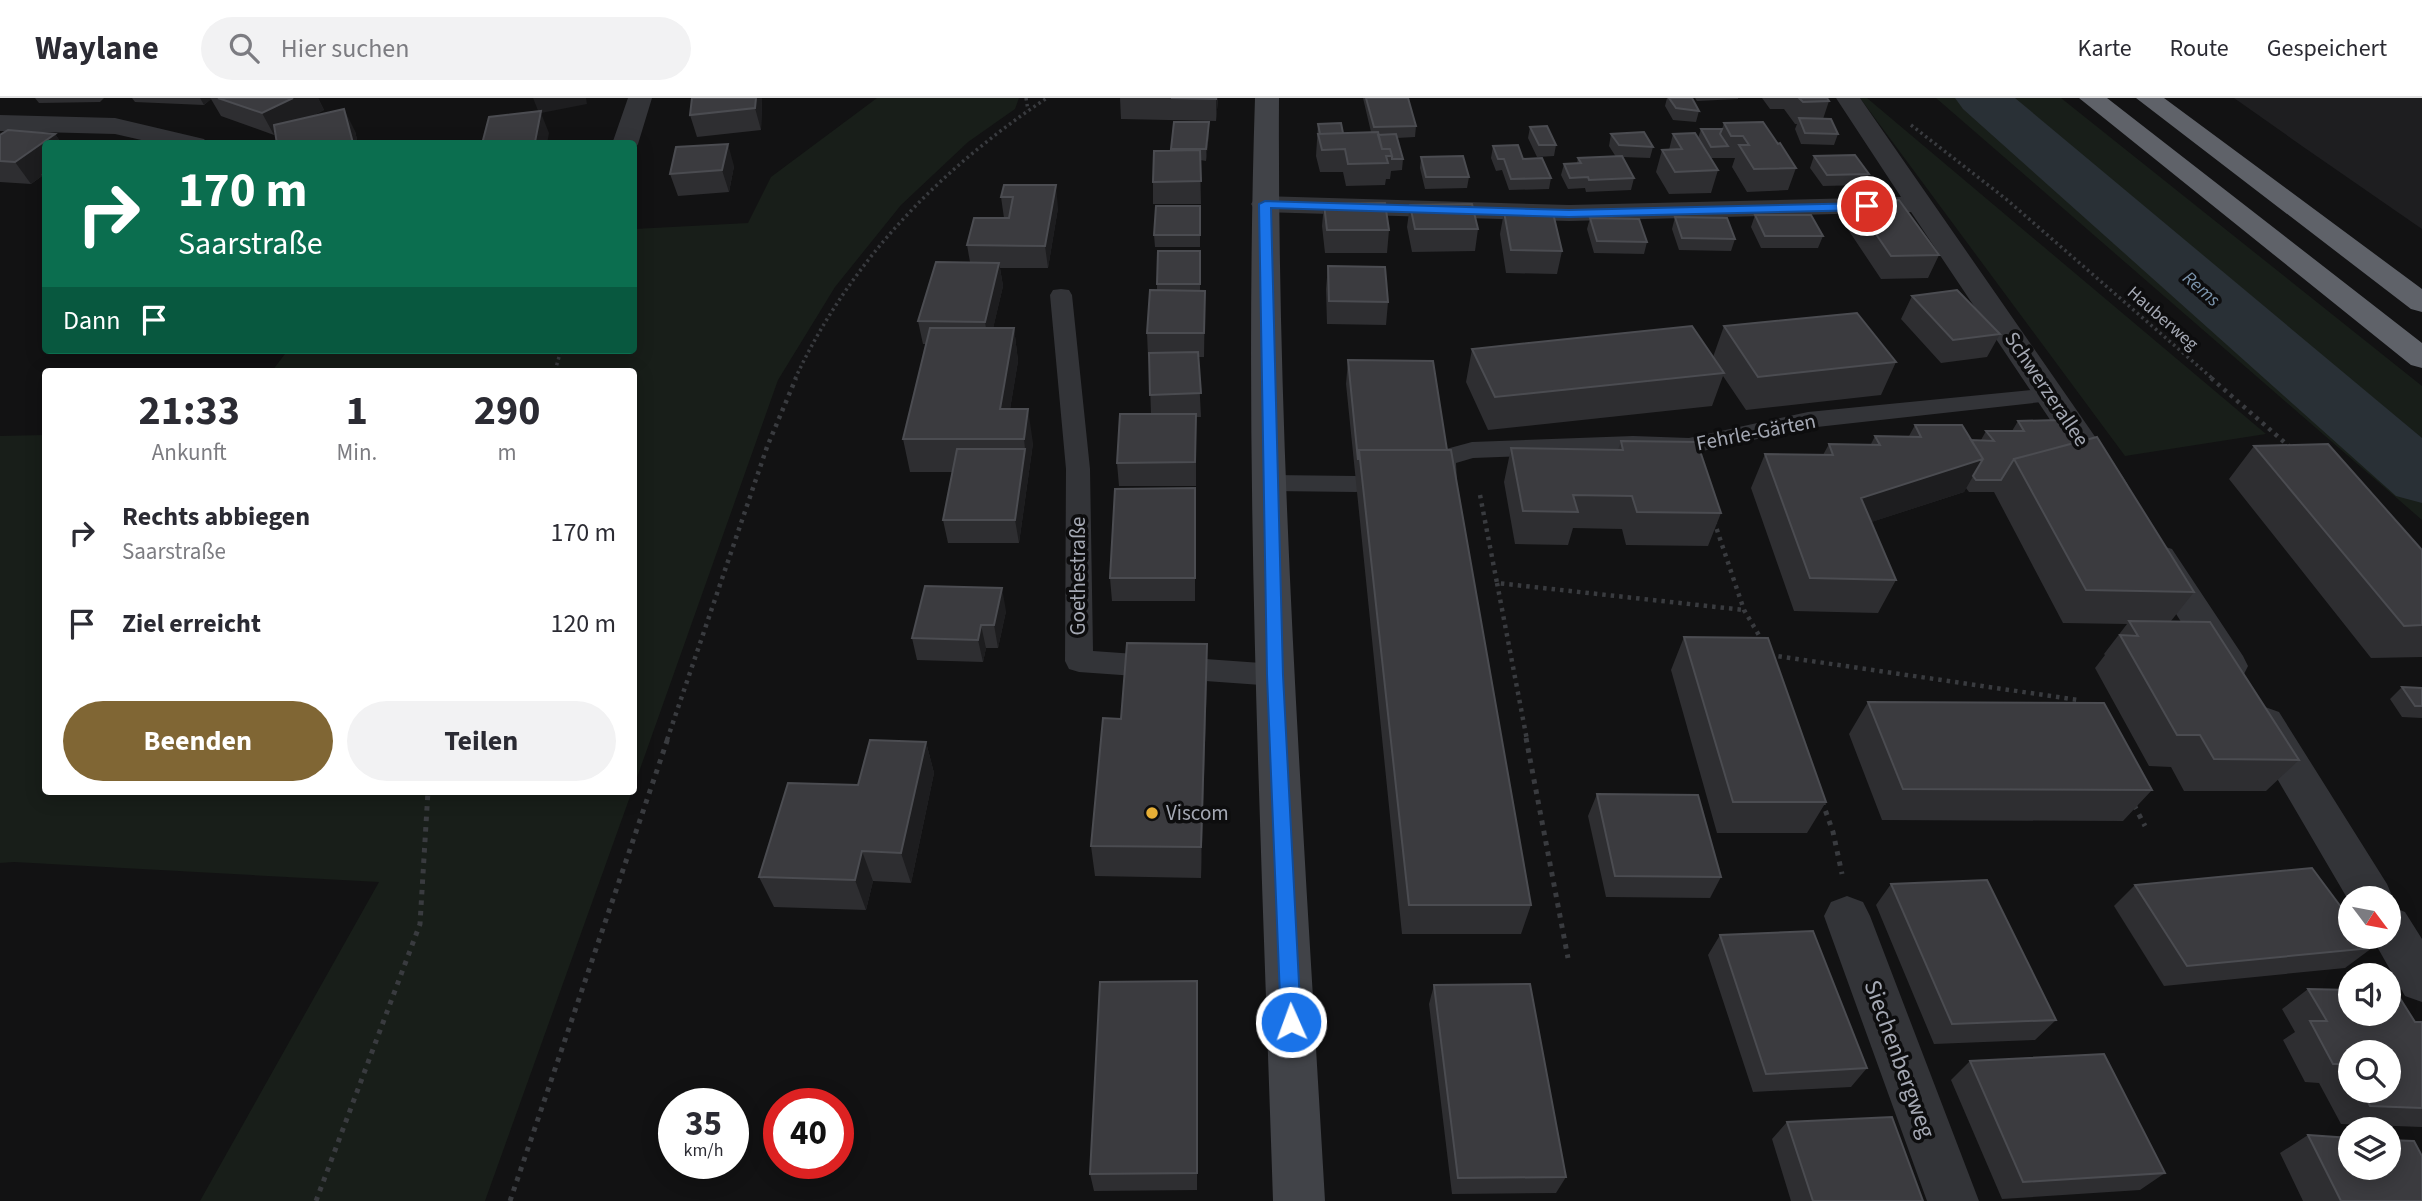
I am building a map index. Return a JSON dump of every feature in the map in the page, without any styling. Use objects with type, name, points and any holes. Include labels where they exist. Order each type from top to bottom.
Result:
[{"type":"highway","points":[[2091,98],[2422,358]]},
{"type":"highway","points":[[2148,98],[2422,303]]},
{"type":"street","points":[[626,140],[640,98]]},
{"type":"street","points":[[1267,98],[1265,204],[1275,675],[1299,1201]]},
{"type":"street","name":"Schwerzerallee","points":[[1848,98],[2134,519],[2247,693],[2364,886]]},
{"type":"street","points":[[0,123],[115,126],[177,140]]},
{"type":"street","points":[[1265,204],[1569,214],[1921,205]]},
{"type":"street","name":"Siechenbergweg","points":[[1847,916],[1953,1201]]},
{"type":"street","points":[[2401,946],[2422,981]]},
{"type":"lane","name":"Goethestraße","points":[[1060,295],[1077,469],[1079,661],[1275,675]]},
{"type":"lane","name":"Fehrle-Gärten","points":[[1445,483],[1444,457],[1472,450],[1633,444],[1689,446],[1808,420],[2052,395]]},
{"type":"lane","points":[[1272,484],[1356,484]]},
{"type":"path","points":[[1026,98],[1028,110]]},
{"type":"path","points":[[510,1201],[767,447],[803,363],[850,284],[901,218],[951,172],[1047,98]]},
{"type":"path","name":"Hauberweg","points":[[1906,121],[2006,199],[2297,453]]},
{"type":"path","points":[[1689,446],[1744,610],[1770,654],[1774,667]]},
{"type":"path","points":[[1472,450],[1568,958]]},
{"type":"path","points":[[1497,583],[1744,610]]},
{"type":"path","points":[[1770,654],[2078,700],[2084,711]]},
{"type":"path","points":[[1820,794],[1836,844],[1847,916]]},
{"type":"path","points":[[316,1201],[420,924],[428,795]]},
{"type":"path","points":[[2133,803],[2145,826]]},
{"type":"shaded area","points":[[877,98],[1019,98],[1015,109],[968,142],[901,205],[835,287],[778,380],[637,778],[637,368],[274,368],[285,354],[637,354],[637,229],[748,223],[771,177]]},
{"type":"shaded area","points":[[1860,98],[1867,98],[2266,434],[2125,456]]},
{"type":"shaded area","points":[[1936,98],[2061,98],[2422,386],[2422,520]]},
{"type":"shaded area","points":[[2234,98],[2422,98],[2422,229],[2302,146]]},
{"type":"shaded area","points":[[42,435],[42,795],[631,795],[485,1201],[200,1201],[379,882],[0,863],[0,436]]},
{"type":"building","points":[[218,98],[293,98],[262,113]]},
{"type":"building","points":[[692,98],[756,98],[755,108],[690,115]]},
{"type":"building","points":[[1366,98],[1408,98],[1416,126],[1374,127]]},
{"type":"building","points":[[1669,98],[1692,98],[1699,111],[1676,108]]},
{"type":"building","points":[[1799,98],[1827,98],[1829,101],[1803,102]]},
{"type":"building","points":[[344,109],[352,140],[276,140],[274,125]]},
{"type":"building","points":[[541,111],[535,140],[483,140],[489,117]]},
{"type":"building","points":[[1799,118],[1831,119],[1838,134],[1805,133]]},
{"type":"building","points":[[1174,122],[1209,122],[1206,149],[1171,149]]},
{"type":"building","points":[[1763,122],[1796,168],[1754,169],[1739,145],[1749,145],[1743,136],[1731,136],[1724,123]]},
{"type":"building","points":[[1341,123],[1343,133],[1320,134],[1318,124]]},
{"type":"building","points":[[1547,126],[1556,145],[1539,145],[1530,127]]},
{"type":"building","points":[[1701,129],[1722,129],[1720,134],[1728,146],[1711,147]]},
{"type":"building","points":[[8,130],[55,134],[42,140],[42,143],[15,162],[0,161],[0,135]]},
{"type":"building","points":[[1378,132],[1382,149],[1390,149],[1392,156],[1386,156],[1388,163],[1348,164],[1345,149],[1322,150],[1318,134]]},
{"type":"building","points":[[1644,132],[1653,147],[1619,145],[1611,134]]},
{"type":"building","points":[[1695,133],[1718,170],[1675,172],[1662,150],[1682,149],[1673,134]]},
{"type":"building","points":[[1396,134],[1403,159],[1392,159],[1390,149],[1382,149],[1378,135]]},
{"type":"building","points":[[728,144],[722,170],[670,174],[676,147]]},
{"type":"building","points":[[1518,145],[1523,159],[1542,158],[1551,178],[1511,179],[1504,159],[1498,159],[1493,146]]},
{"type":"building","points":[[1200,150],[1201,181],[1153,182],[1154,151]]},
{"type":"building","points":[[1855,155],[1869,174],[1827,175],[1814,156]]},
{"type":"building","points":[[1463,156],[1469,177],[1426,177],[1421,157]]},
{"type":"building","points":[[1622,156],[1634,178],[1570,178],[1564,164],[1581,163],[1578,158]]},
{"type":"building","points":[[1004,185],[1056,185],[1045,246],[967,245],[974,218],[1009,218],[1013,197],[1001,197]]},
{"type":"building","points":[[1899,200],[1939,255],[1891,256],[1854,202]]},
{"type":"building","points":[[1385,203],[1389,230],[1327,230],[1324,204]]},
{"type":"building","points":[[1472,204],[1478,229],[1415,229],[1410,205]]},
{"type":"building","points":[[1156,206],[1200,206],[1200,235],[1154,235]]},
{"type":"building","points":[[1504,212],[1553,213],[1562,251],[1511,250]]},
{"type":"building","points":[[1755,215],[1811,215],[1823,236],[1765,236]]},
{"type":"building","points":[[1675,217],[1727,218],[1735,239],[1682,238]]},
{"type":"building","points":[[1590,218],[1639,219],[1647,242],[1597,241]]},
{"type":"building","points":[[1158,251],[1200,251],[1200,284],[1157,284]]},
{"type":"building","points":[[936,262],[999,263],[985,322],[918,321]]},
{"type":"building","points":[[1328,266],[1385,267],[1388,302],[1329,301]]},
{"type":"building","points":[[1150,290],[1205,291],[1204,333],[1147,333]]},
{"type":"building","points":[[1957,290],[2000,334],[1953,340],[1912,296]]},
{"type":"building","points":[[1857,313],[1896,362],[1758,377],[1724,326]]},
{"type":"building","points":[[1692,326],[1724,373],[1495,397],[1472,349]]},
{"type":"building","points":[[930,328],[1014,328],[1000,409],[1028,409],[1024,439],[903,439]]},
{"type":"building","points":[[1198,352],[1201,393],[1150,395],[1149,353]]},
{"type":"building","points":[[1348,360],[1433,361],[1447,450],[1359,450],[1358,460]]},
{"type":"building","points":[[1120,414],[1196,414],[1195,462],[1117,463]]},
{"type":"building","points":[[2059,420],[2074,443],[2014,459],[2001,480],[1976,480],[1973,476],[1983,459],[1971,440],[1994,441],[1986,431],[2024,431],[2018,421]]},
{"type":"building","points":[[1915,425],[1962,425],[1983,459],[1861,498],[1896,580],[1810,578],[1765,454],[1833,455],[1829,444],[1880,445],[1875,436],[1921,437]]},
{"type":"building","points":[[2097,437],[2194,592],[2086,590],[2014,459]]},
{"type":"building","points":[[1621,441],[1697,442],[1721,513],[1637,512],[1632,496],[1573,495],[1578,512],[1523,511],[1511,448],[1623,450]]},
{"type":"building","points":[[2328,444],[2422,550],[2422,625],[2404,626],[2254,446]]},
{"type":"building","points":[[957,449],[1025,449],[1015,520],[943,520]]},
{"type":"building","points":[[1359,450],[1451,450],[1531,905],[1409,905]]},
{"type":"building","points":[[1195,488],[1195,578],[1110,578],[1115,489]]},
{"type":"building","points":[[925,586],[1002,588],[994,625],[981,625],[978,640],[912,638]]},
{"type":"building","points":[[2129,621],[2210,622],[2299,760],[2214,759],[2200,735],[2177,735],[2120,635],[2138,636]]},
{"type":"building","points":[[1684,637],[1768,638],[1826,802],[1733,802]]},
{"type":"building","name":"Viscom","points":[[1127,643],[1207,644],[1201,847],[1091,846],[1103,718],[1121,719]]},
{"type":"building","points":[[2402,687],[2422,688],[2422,706],[2415,706]]},
{"type":"building","points":[[1868,702],[2104,703],[2152,790],[1903,789]]},
{"type":"building","points":[[870,740],[926,742],[901,853],[862,851],[855,880],[759,877],[788,783],[858,785]]},
{"type":"building","points":[[1597,794],[1698,795],[1721,877],[1615,876]]},
{"type":"building","points":[[2312,868],[2338,903],[2338,949],[2362,949],[2187,966],[2135,885]]},
{"type":"building","points":[[1987,880],[2056,1020],[1952,1024],[1891,884]]},
{"type":"building","points":[[1813,931],[1867,1068],[1766,1074],[1720,935]]},
{"type":"building","points":[[1197,981],[1197,1173],[1090,1174],[1100,982]]},
{"type":"building","points":[[1530,984],[1566,1177],[1458,1178],[1434,985]]},
{"type":"building","points":[[2308,989],[2338,990],[2338,1026],[2401,1026],[2401,1000],[2415,1022],[2422,1022],[2422,1108],[2370,1106],[2368,1103],[2401,1103],[2401,1040],[2338,1040],[2338,1064],[2333,1064],[2310,1021],[2327,1021]]},
{"type":"building","points":[[2104,1054],[2165,1173],[2023,1182],[1970,1061]]},
{"type":"building","points":[[1892,1117],[1923,1201],[1813,1201],[1787,1122]]},
{"type":"building","points":[[2308,1135],[2338,1137],[2338,1180],[2401,1180],[2401,1140],[2414,1141],[2422,1156],[2422,1201],[2341,1201]]},
{"type":"waterway","name":"Rems","points":[[1982,98],[2422,478]]},
{"type":"place","name":"Viscom","points":[[1152,813]]},
{"type":"route","points":[[1291,1022],[1275,675],[1265,204],[1569,214],[1867,206]]}]
